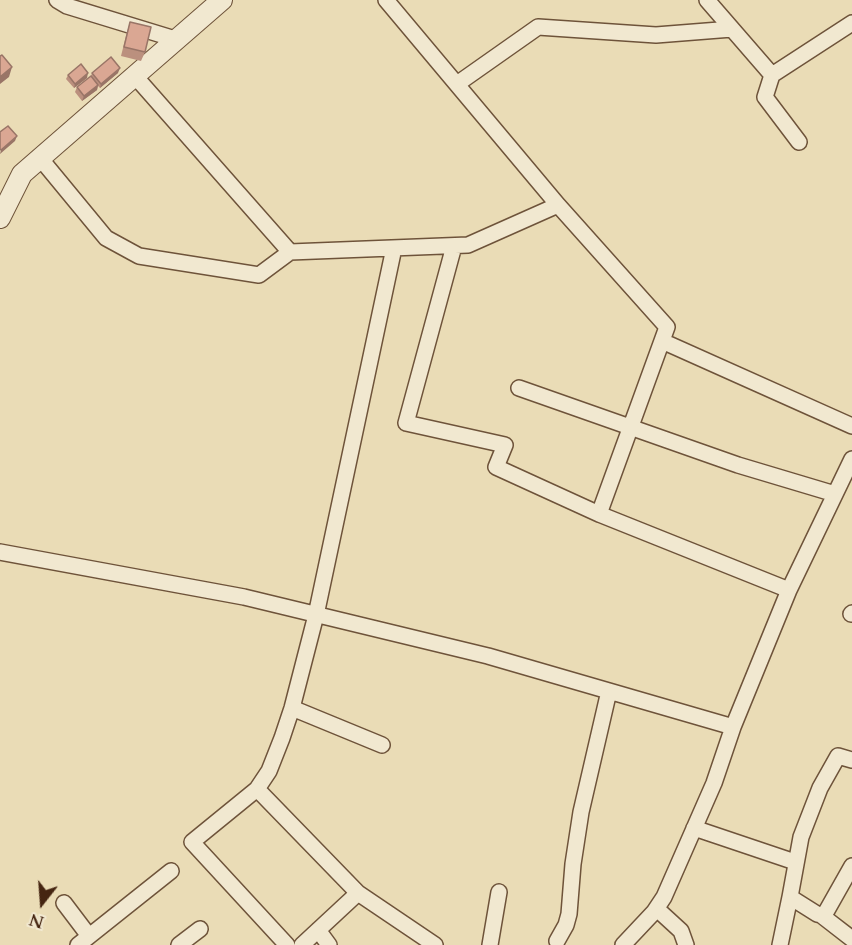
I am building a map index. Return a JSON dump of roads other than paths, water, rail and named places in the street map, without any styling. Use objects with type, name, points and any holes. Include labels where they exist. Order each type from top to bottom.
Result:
[{"type":"street","points":[[57,0],[67,6],[175,39]]},
{"type":"street","points":[[1,214],[22,174],[222,0]]},
{"type":"street","points":[[386,0],[558,205],[667,327],[599,514]]},
{"type":"street","points":[[707,0],[772,75]]},
{"type":"street","points":[[799,142],[765,97],[772,75],[852,23]]},
{"type":"street","points":[[457,84],[538,27],[656,35],[732,29]]},
{"type":"street","points":[[134,75],[290,252]]},
{"type":"street","points":[[40,158],[106,238],[139,256],[259,275],[290,252],[468,245],[558,205]]},
{"type":"street","points":[[454,246],[406,423],[505,445],[496,467],[599,514],[789,590]]},
{"type":"street","points":[[287,945],[192,842],[257,789],[277,754],[292,708],[316,615],[394,248]]},
{"type":"street","points":[[662,341],[852,426]]},
{"type":"street","points":[[519,388],[738,465],[835,494]]},
{"type":"street","points":[[623,945],[657,909],[664,897],[714,783],[733,728],[789,590],[852,459]]},
{"type":"street","points":[[0,552],[244,597],[489,656],[733,728]]},
{"type":"street","points":[[557,941],[569,914],[573,864],[581,812],[609,691]]},
{"type":"street","points":[[292,708],[382,745]]},
{"type":"street","points":[[780,945],[795,862],[808,817],[820,788],[838,756],[852,760]]},
{"type":"street","points":[[257,789],[358,893],[435,945]]},
{"type":"street","points":[[694,828],[795,862]]},
{"type":"street","points":[[821,915],[826,912],[852,867]]},
{"type":"street","points":[[64,903],[83,940],[171,871]]},
{"type":"street","points":[[490,945],[499,892]]},
{"type":"street","points":[[302,945],[358,893]]},
{"type":"street","points":[[790,897],[821,915],[850,939]]},
{"type":"street","points":[[657,909],[681,931],[686,945]]},
{"type":"street","points":[[179,945],[200,929]]},
{"type":"street","points":[[318,930],[329,945]]}]
